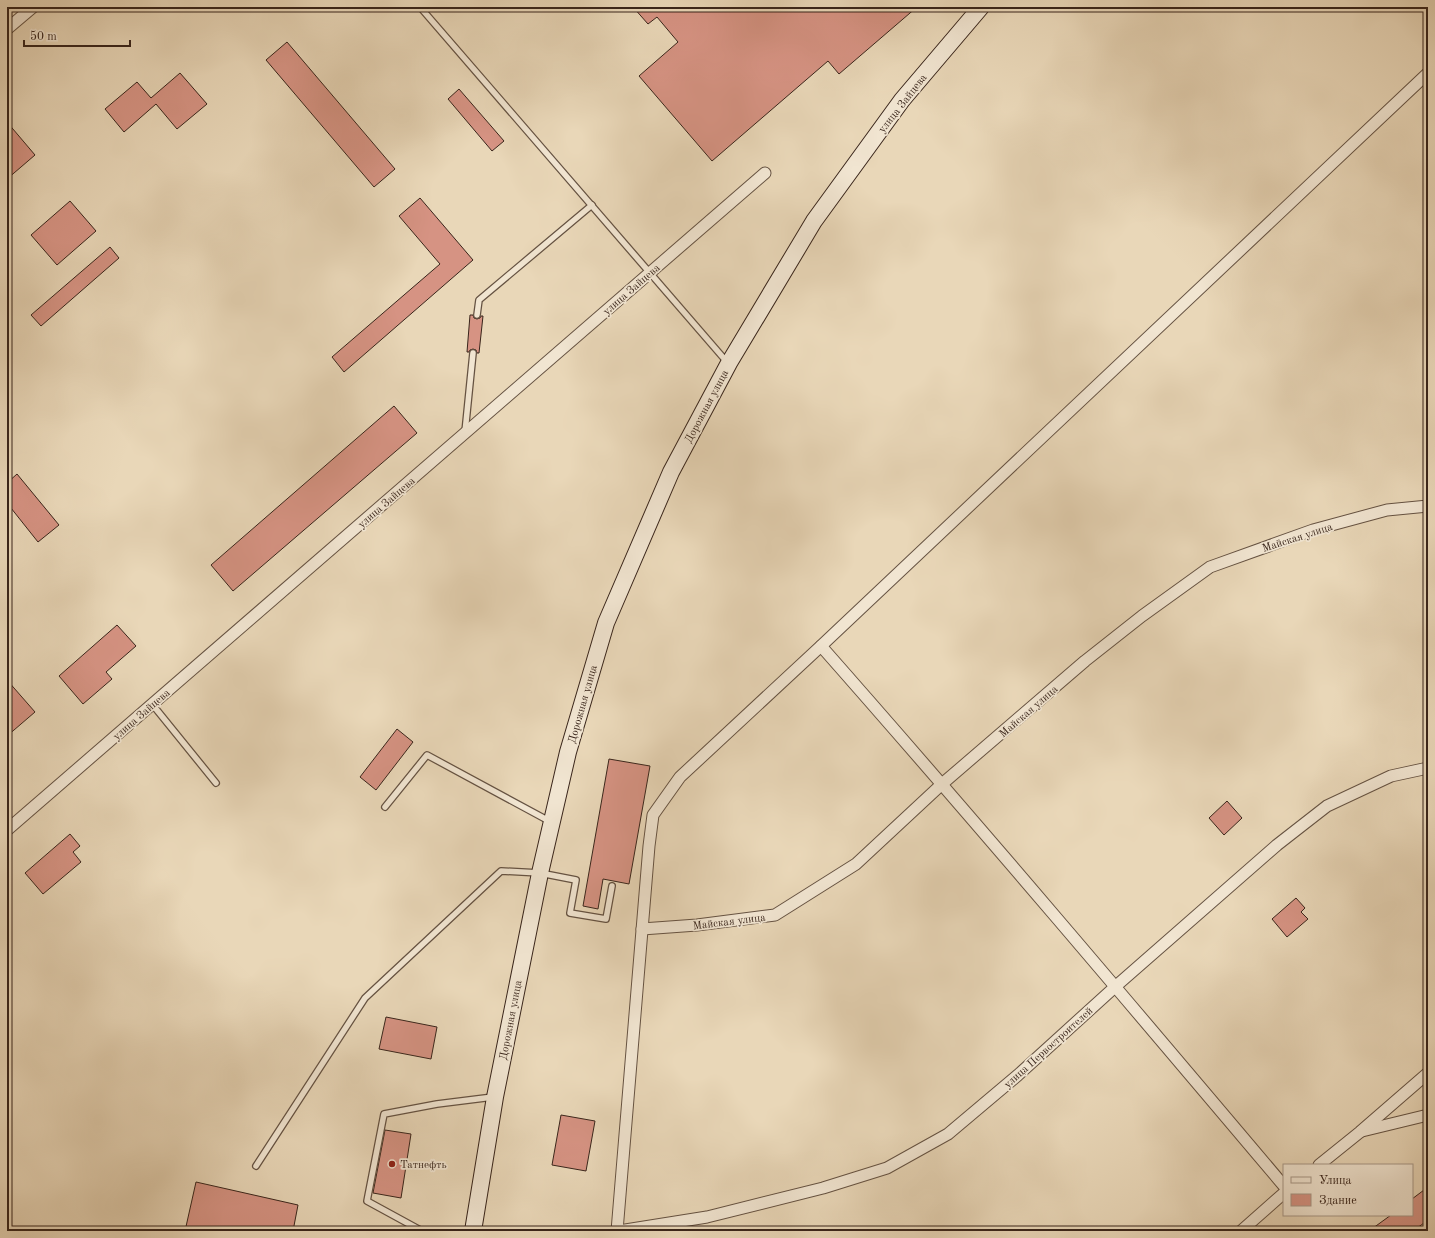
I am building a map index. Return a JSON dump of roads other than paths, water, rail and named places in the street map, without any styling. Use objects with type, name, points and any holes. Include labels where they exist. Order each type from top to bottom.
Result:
[{"type":"street","points":[[7,29],[33,7]]},
{"type":"street","name":"улица Зайцева","points":[[814,221],[902,100],[981,7]]},
{"type":"street","points":[[618,1231],[642,929],[653,815],[680,777],[821,646],[1428,73]]},
{"type":"street","name":"улица Зайцева","points":[[7,830],[765,173]]},
{"type":"street","name":"Дорожная улица","points":[[473,1231],[495,1097],[551,822],[568,752],[606,624],[671,472],[728,363],[814,221]]},
{"type":"street","name":"Майская улица","points":[[642,929],[697,925],[774,915],[856,864],[942,784],[1084,661],[1210,566],[1313,530],[1387,510],[1428,506]]},
{"type":"street","points":[[821,646],[1116,986],[1283,1185]]},
{"type":"street","name":"улица Первостроителей","points":[[618,1231],[707,1217],[823,1188],[887,1168],[948,1134],[1018,1075],[1116,986],[1277,845],[1327,806],[1390,776],[1428,768]]},
{"type":"street","points":[[1320,1164],[1360,1132],[1428,1073]]},
{"type":"street","points":[[1360,1132],[1428,1115]]},
{"type":"street","points":[[1241,1231],[1283,1194]]},
{"type":"lane","points":[[420,7],[728,363]]},
{"type":"lane","points":[[477,315],[479,300],[592,205]]},
{"type":"lane","points":[[464,434],[473,353]]},
{"type":"lane","points":[[152,704],[216,783]]},
{"type":"lane","points":[[385,807],[427,755],[551,822]]},
{"type":"lane","points":[[256,1166],[365,998],[501,870],[540,873],[576,880],[570,913],[606,919],[612,886]]},
{"type":"lane","points":[[422,1231],[367,1201],[384,1114],[437,1104],[495,1097]]},
{"type":"place","name":"Татнефть","points":[[392,1164]]}]
